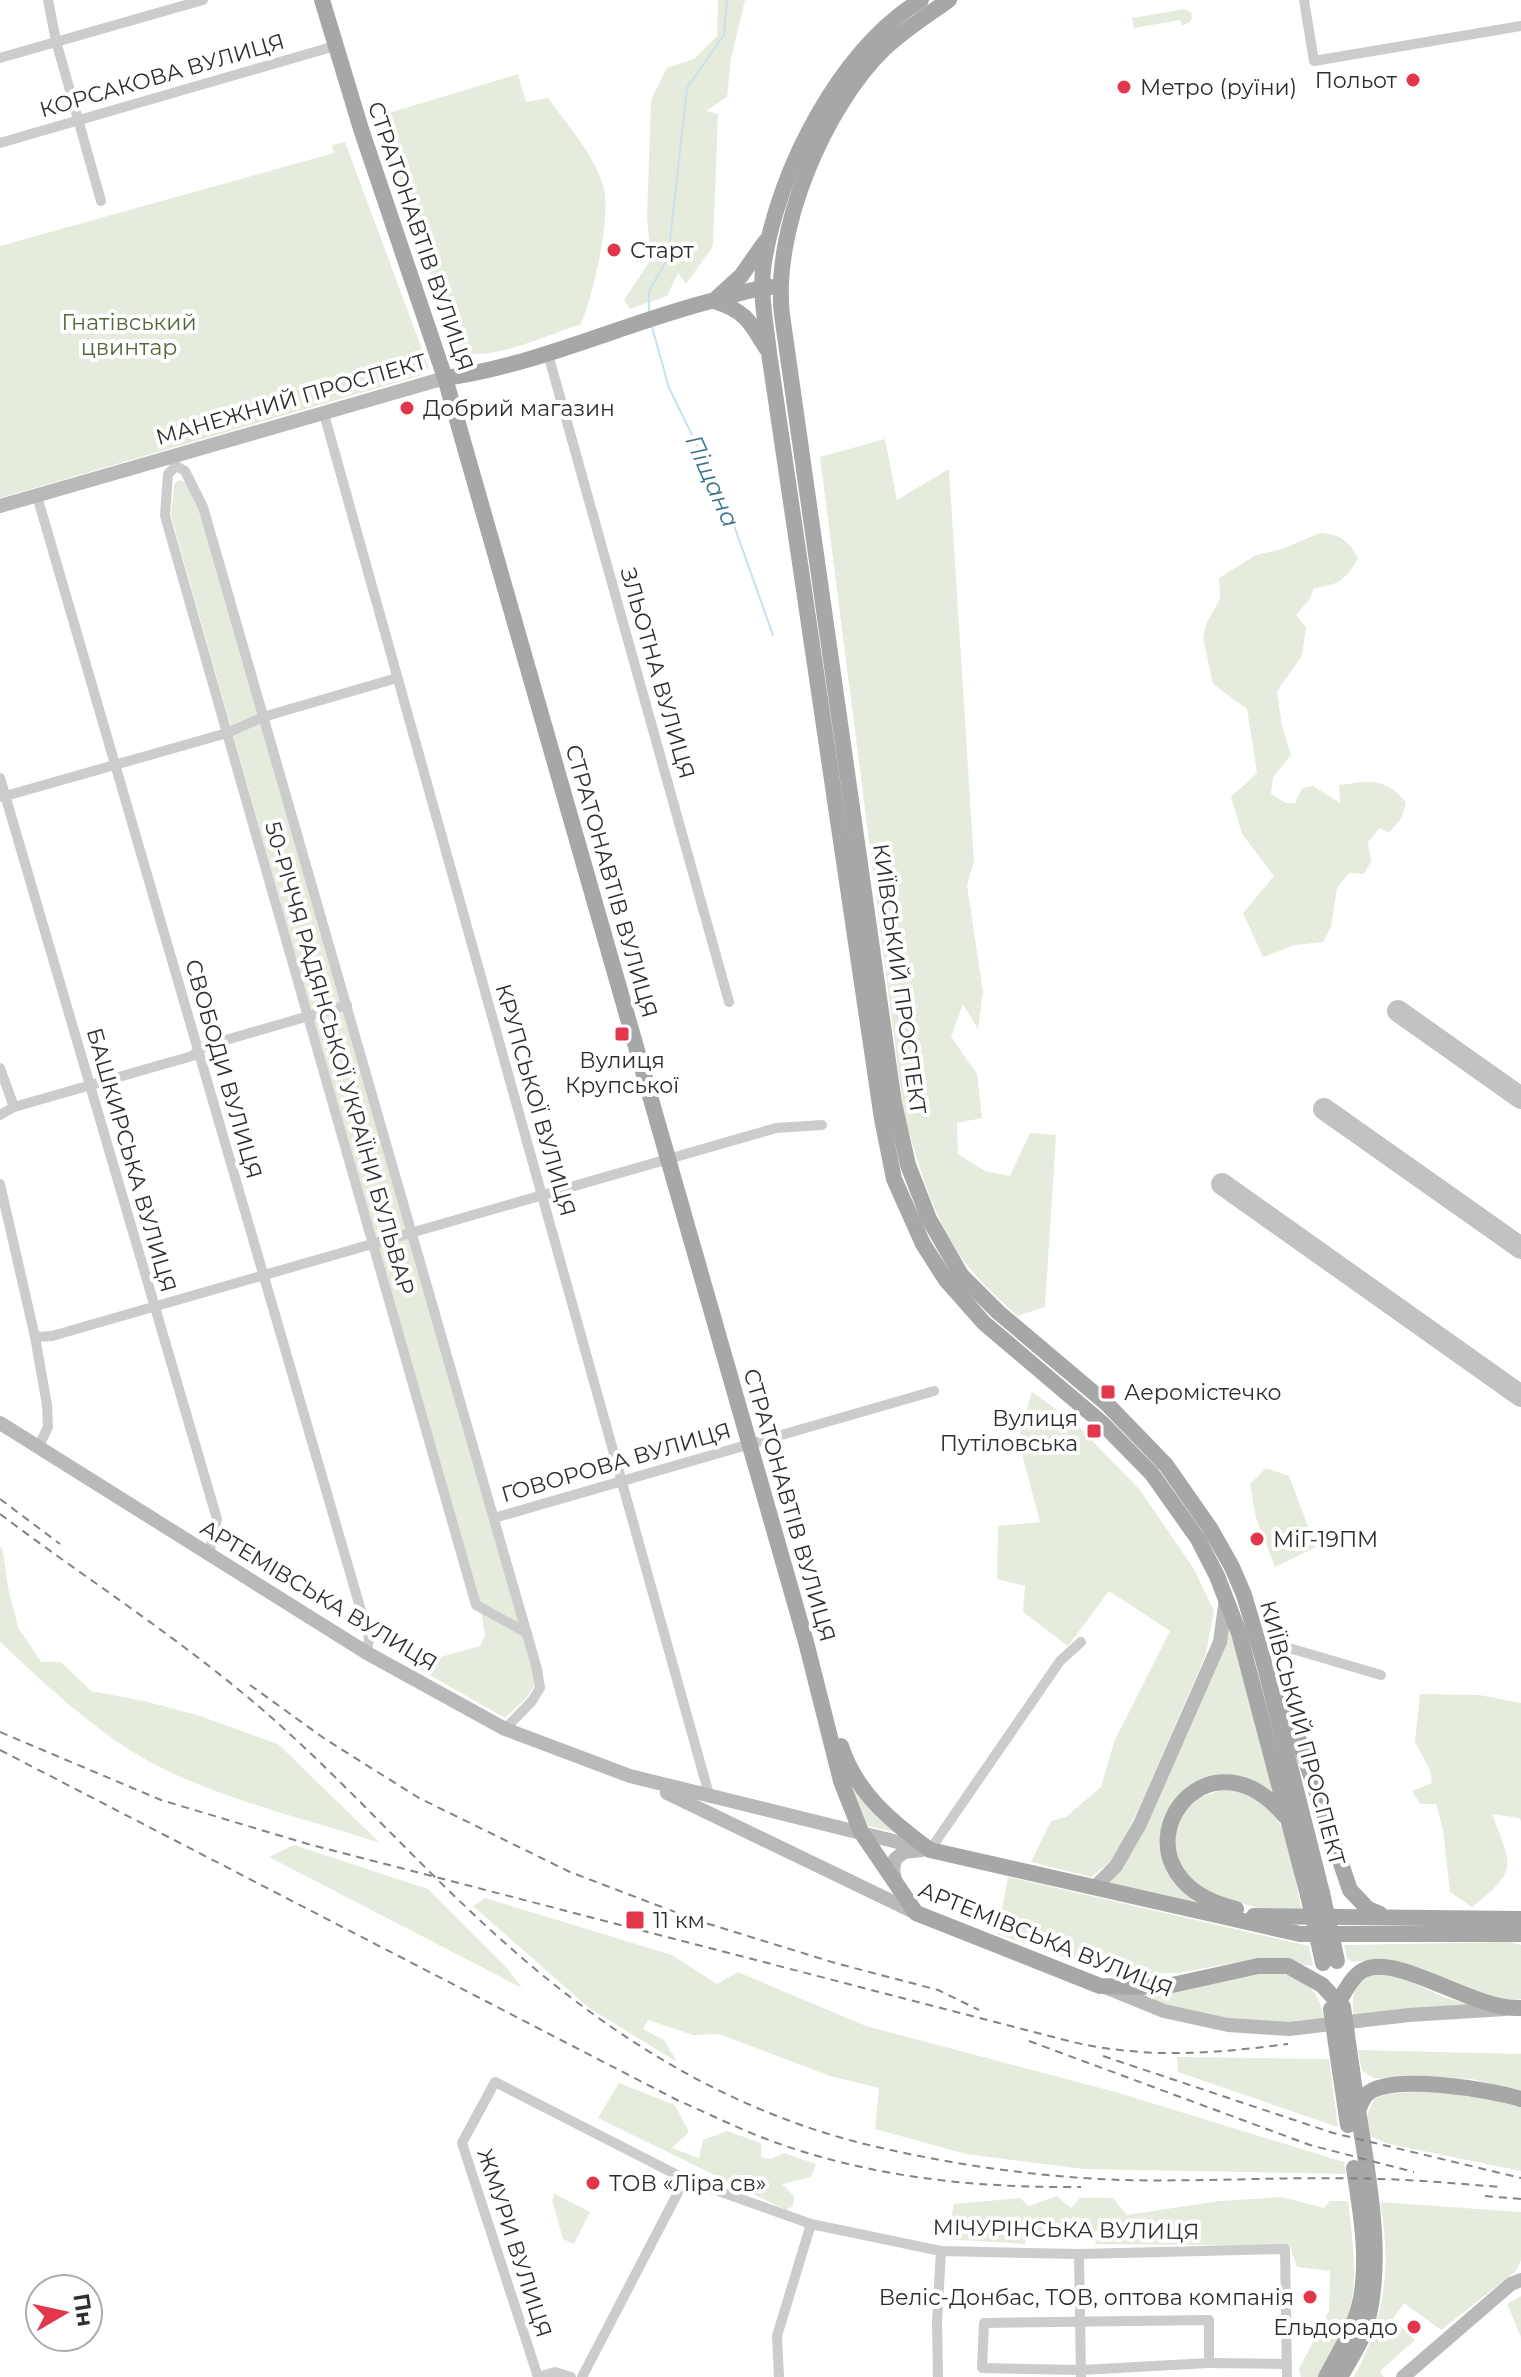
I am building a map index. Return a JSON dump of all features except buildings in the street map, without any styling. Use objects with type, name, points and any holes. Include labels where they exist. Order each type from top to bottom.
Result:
[{"type":"main road","name":"СТРАТОНАВТІВ ВУЛИЦЯ","points":[[322,0],[385,202],[445,378],[750,1443],[841,1781],[861,1832],[916,1913]]},
{"type":"main road","name":"КИЇВСЬКИЙ ПРОСПЕКТ","points":[[921,0],[862,52],[810,127],[791,168],[763,264],[769,353],[882,1119],[894,1179],[923,1244],[946,1280],[984,1323],[1102,1423],[1152,1474],[1198,1539],[1244,1595],[1262,1655],[1315,1894]]},
{"type":"main road","name":"КИЇВСЬКИЙ ПРОСПЕКТ","points":[[949,0],[884,49],[823,134],[789,229],[780,286],[894,1103],[908,1165],[929,1219],[961,1275],[998,1312],[1107,1404],[1166,1465],[1210,1528],[1224,1572],[1226,1598],[1239,1633],[1287,1819],[1315,1894]]},
{"type":"main road","points":[[791,168],[808,173]]},
{"type":"main road","points":[[769,353],[748,318],[714,301],[741,276],[770,236]]},
{"type":"main road","name":"МАНЕЖНИЙ ПРОСПЕКТ","points":[[0,506],[174,461],[445,378],[476,374],[714,301],[780,286]]},
{"type":"main road","points":[[1041,1372],[1048,1354]]},
{"type":"main road","points":[[1067,1393],[1078,1379]]},
{"type":"main road","name":"АРТЕМІВСЬКА ВУЛИЦЯ","points":[[0,1423],[367,1653],[505,1729],[630,1776],[916,1913],[1164,2011],[1228,2025],[1289,2029],[1409,2015],[1515,2008]]},
{"type":"main road","points":[[1094,1888],[1116,1866],[1140,1824],[1220,1642],[1226,1598],[1236,1592],[1244,1595]]},
{"type":"main road","points":[[806,1642],[845,1760],[870,1798],[891,1821],[930,1850]]},
{"type":"main road","points":[[1262,1655],[1293,1723],[1350,1890],[1368,1909],[1386,1916]]},
{"type":"main road","name":"АРТЕМІВСЬКА ВУЛИЦЯ","points":[[630,1776],[930,1850],[1300,1934],[1517,1936]]},
{"type":"main road","points":[[821,1823],[837,1818],[844,1811],[841,1781]]},
{"type":"main road","points":[[1264,1916],[1217,1904],[1193,1892],[1179,1878],[1170,1858],[1167,1834],[1174,1812],[1189,1793],[1207,1784],[1227,1782],[1250,1789],[1270,1799],[1287,1819]]},
{"type":"main road","points":[[896,1884],[893,1870],[895,1859],[904,1852],[930,1850]]},
{"type":"main road","points":[[1315,1894],[1330,1962],[1375,2261],[1372,2298],[1363,2335],[1340,2377]]},
{"type":"main road","points":[[1205,1913],[1521,1919]]},
{"type":"main road","points":[[1100,1986],[1163,1987],[1258,1966],[1288,1966],[1322,1985],[1336,2002]]},
{"type":"main road","points":[[1336,2002],[1350,1982],[1365,1969],[1383,1966],[1474,2000],[1515,2008]]},
{"type":"main road","points":[[1352,2113],[1366,2094],[1385,2085],[1467,2087],[1521,2099]]},
{"type":"main road","points":[[1326,2377],[1351,2331],[1361,2297],[1367,2222]]},
{"type":"main road","points":[[1403,2377],[1511,2284],[1521,2280]]},
{"type":"street","points":[[48,0],[77,121],[101,201]]},
{"type":"street","points":[[0,58],[203,0]]},
{"type":"street","points":[[1304,0],[1314,61],[1521,26]]},
{"type":"street","name":"КОРСАКОВА ВУЛИЦЯ","points":[[0,143],[335,46]]},
{"type":"street","name":"ЗЛЬОТНА ВУЛИЦЯ","points":[[548,354],[729,1002]]},
{"type":"street","name":"КРУПСЬКОЇ ВУЛИЦЯ","points":[[324,414],[710,1798]]},
{"type":"street","name":"50-РІЧЧЯ РАДЯНСЬКОЇ УКРАЇНИ БУЛЬВАР","points":[[505,1729],[540,1688],[527,1633],[203,507],[185,471],[174,461],[168,474],[165,516],[476,1605],[527,1633]]},
{"type":"street","name":"СВОБОДИ ВУЛИЦЯ","points":[[37,496],[369,1638],[367,1653]]},
{"type":"street","points":[[3,797],[227,733],[263,717],[397,678]]},
{"type":"street","name":"БАШКИРСЬКА ВУЛИЦЯ","points":[[0,778],[3,797],[217,1519],[209,1554]]},
{"type":"street","points":[[0,1115],[14,1107],[199,1052],[205,1046],[347,1005]]},
{"type":"street","points":[[0,1068],[14,1107]]},
{"type":"street","points":[[35,1337],[52,1336],[668,1157],[776,1128],[822,1125]]},
{"type":"street","points":[[0,1184],[35,1337],[48,1427],[38,1448]]},
{"type":"street","name":"ГОВОРОВА ВУЛИЦЯ","points":[[494,1518],[934,1391]]},
{"type":"street","points":[[930,1850],[1060,1661],[1081,1642]]},
{"type":"street","points":[[1262,1655],[1289,1648],[1381,1675]]},
{"type":"street","name":"МІЧУРІНСЬКА ВУЛИЦЯ","points":[[495,2082],[685,2179],[811,2224],[941,2251],[1079,2254],[1285,2249],[1287,2364]]},
{"type":"street","name":"ЖМУРИ ВУЛИЦЯ","points":[[495,2082],[462,2143],[538,2377],[555,2372],[571,2377]]},
{"type":"street","points":[[582,2377],[685,2179]]},
{"type":"street","points":[[779,2377],[777,2336],[811,2224]]},
{"type":"street","points":[[938,2377],[941,2251]]},
{"type":"street","points":[[1079,2254],[1081,2373]]},
{"type":"street","points":[[1209,2363],[1209,2320],[984,2323],[982,2368],[1081,2373],[1209,2363],[1287,2364],[1287,2377]]},
{"type":"green space","points":[[718,0],[745,0],[731,59],[727,97],[706,111],[718,114],[713,246],[686,284],[678,273],[667,296],[630,309],[624,300],[651,259],[647,217],[651,100],[667,68],[694,59],[717,36]]},
{"type":"green space","points":[[1185,9],[1192,18],[1182,26],[1180,20],[1134,28],[1132,18]]},
{"type":"green space","points":[[518,74],[526,102],[548,98],[595,165],[606,202],[600,257],[581,324],[501,351],[470,354],[459,350],[436,292],[379,116]]},
{"type":"green space","name":"Гнатівський цвинтар","points":[[345,142],[429,368],[419,376],[0,498],[0,246],[334,153],[332,145]]},
{"type":"green space","points":[[885,439],[897,500],[949,469],[974,861],[967,885],[983,992],[978,1029],[963,1004],[951,1037],[977,1074],[982,1118],[957,1123],[958,1154],[985,1171],[1010,1176],[1030,1133],[1056,1135],[1045,1307],[1017,1316],[977,1277],[951,1241],[924,1179],[904,1115],[820,457]]},
{"type":"green space","points":[[179,480],[185,482],[201,508],[533,1669],[535,1685],[505,1718],[412,1665],[480,1646],[485,1636],[480,1603],[171,516],[174,484]]},
{"type":"green space","points":[[1320,533],[1343,540],[1358,558],[1341,580],[1314,588],[1309,600],[1296,615],[1306,627],[1302,656],[1277,691],[1282,726],[1291,755],[1273,777],[1271,794],[1286,803],[1295,803],[1302,788],[1313,786],[1340,803],[1339,785],[1368,782],[1391,788],[1406,802],[1402,817],[1389,833],[1380,828],[1368,842],[1371,861],[1364,874],[1349,873],[1337,888],[1331,927],[1323,942],[1295,945],[1263,957],[1243,913],[1274,876],[1242,834],[1231,797],[1257,773],[1247,709],[1213,684],[1203,637],[1207,622],[1220,599],[1219,578],[1256,555],[1282,549]]},
{"type":"green space","points":[[1032,1392],[1074,1422],[1140,1490],[1194,1569],[1214,1611],[1206,1654],[1144,1797],[1114,1859],[1091,1877],[1031,1862],[1051,1821],[1066,1817],[1101,1787],[1114,1742],[1170,1631],[1109,1591],[1068,1646],[1023,1612],[1025,1586],[997,1579],[998,1526],[1040,1522],[1018,1439]]},
{"type":"green space","points":[[1266,1468],[1289,1476],[1316,1547],[1275,1567],[1256,1518],[1250,1484]]},
{"type":"green space","points":[[0,1546],[18,1627],[41,1662],[61,1662],[91,1691],[197,1715],[278,1744],[380,1843],[194,1783],[138,1755],[83,1716],[0,1642]]},
{"type":"green space","points":[[1227,1618],[1278,1804],[1243,1784],[1223,1777],[1200,1780],[1177,1798],[1169,1818],[1163,1851],[1165,1863],[1179,1887],[1210,1906],[1107,1887],[1132,1851]]},
{"type":"green space","points":[[1420,1694],[1479,1695],[1521,1703],[1521,1821],[1519,1818],[1492,1814],[1504,1845],[1507,1866],[1498,1884],[1472,1907],[1450,1892],[1443,1830],[1436,1804],[1420,1804],[1412,1791],[1432,1783],[1430,1770],[1415,1742]]},
{"type":"green space","points":[[846,1778],[877,1817],[895,1832],[862,1825]]},
{"type":"green space","points":[[1228,1788],[1262,1802],[1279,1823],[1290,1852],[1302,1912],[1263,1909],[1215,1897],[1182,1873],[1173,1834],[1186,1802]]},
{"type":"green space","points":[[294,1845],[428,1889],[507,1968],[522,1988],[269,1857]]},
{"type":"green space","points":[[1008,1877],[1309,1946],[1313,1966],[1253,1959],[1179,1973],[1113,1974],[997,1934]]},
{"type":"green space","points":[[485,1898],[672,1955],[717,1984],[738,1972],[866,2026],[1119,2093],[1344,2162],[1346,2174],[1083,2169],[966,2154],[875,2129],[879,2088],[830,2076],[719,2034],[693,2035],[648,2020],[643,2029],[664,2040],[677,2062],[589,2008],[473,1906]]},
{"type":"green space","points":[[1509,1942],[1521,1945],[1521,1999],[1486,1997],[1390,1960],[1352,1962],[1347,1958],[1344,1945]]},
{"type":"green space","points":[[1264,1972],[1287,1975],[1305,1983],[1318,1998],[1324,2021],[1253,2021],[1139,1997],[1140,1994]]},
{"type":"green space","points":[[1375,1973],[1399,1976],[1443,1997],[1476,2006],[1354,2017],[1355,1991],[1362,1981]]},
{"type":"green space","points":[[1358,2050],[1521,2054],[1521,2092],[1472,2079],[1374,2078],[1362,2071]]},
{"type":"green space","points":[[1177,2057],[1329,2059],[1338,2127],[1178,2072]]},
{"type":"green space","points":[[619,2083],[675,2105],[689,2132],[672,2148],[699,2158],[703,2140],[727,2131],[761,2143],[761,2157],[771,2159],[784,2153],[816,2164],[811,2177],[782,2184],[794,2196],[793,2206],[786,2210],[598,2118]]},
{"type":"green space","points":[[1457,2093],[1521,2106],[1521,2171],[1389,2144],[1369,2136],[1366,2117],[1374,2099],[1386,2094]]},
{"type":"green space","points":[[555,2194],[590,2212],[574,2244],[563,2239],[552,2200]]},
{"type":"green space","points":[[1057,2196],[1071,2208],[1080,2198],[1113,2198],[1127,2215],[1219,2201],[1282,2197],[1324,2208],[1330,2201],[1348,2201],[1354,2268],[1352,2300],[1340,2338],[1318,2377],[1301,2377],[1299,2369],[1329,2311],[1330,2271],[1297,2267],[1290,2246],[1095,2244],[1098,2232],[1086,2230],[1073,2216],[1065,2232],[1052,2228],[1049,2236],[1027,2233],[1025,2244],[946,2239],[954,2204],[1020,2198],[1029,2206]]},
{"type":"green space","points":[[1380,2202],[1521,2212],[1521,2260],[1516,2271],[1441,2330],[1404,2303],[1393,2319],[1415,2340],[1380,2371],[1384,2377],[1354,2377],[1373,2334],[1383,2292],[1385,2249]]},
{"type":"green space","points":[[1521,2296],[1521,2337],[1507,2304]]},
{"type":"waterway","name":"Піщана","points":[[649,312],[649,291],[668,258],[687,88],[724,35],[727,0]]},
{"type":"waterway","name":"Піщана","points":[[652,327],[669,388],[727,506],[773,635]]},
{"type":"taxiway","points":[[1398,1011],[1521,1098]]},
{"type":"taxiway","points":[[1324,1109],[1521,1248]]},
{"type":"taxiway","points":[[1222,1184],[1521,1396]]},
{"type":"railway","points":[[0,1499],[60,1544]]},
{"type":"railway","points":[[0,1514],[162,1631],[257,1705],[468,1909],[558,1987],[654,2055],[759,2109],[815,2130],[873,2146],[1027,2173],[1121,2180],[1380,2179],[1501,2187]]},
{"type":"railway","points":[[250,1685],[325,1739],[419,1798],[570,1872],[696,1920],[835,1963],[938,1990],[979,2010]]},
{"type":"railway","points":[[0,1732],[161,1800],[308,1844],[1070,2041],[1107,2049],[1162,2053],[1225,2051],[1288,2044]]},
{"type":"railway","points":[[0,1750],[677,2100],[761,2137],[800,2151],[879,2171],[959,2182],[1081,2187]]},
{"type":"railway","points":[[1029,2041],[1310,2145],[1414,2172]]},
{"type":"railway","points":[[1103,2056],[1333,2133],[1521,2178]]},
{"type":"railway","points":[[1485,2196],[1521,2199]]},
{"type":"place","name":"Польот","points":[[1413,80]]},
{"type":"place","name":"Метро (руїни)","points":[[1124,87]]},
{"type":"place","name":"Старт","points":[[614,250]]},
{"type":"place","name":"Добрий магазин","points":[[407,408]]},
{"type":"place","name":"Вулиця Крупської","points":[[622,1034]]},
{"type":"place","name":"Аеромістечко","points":[[1108,1392]]},
{"type":"place","name":"Вулиця Путіловська","points":[[1094,1431]]},
{"type":"place","name":"МіГ-19ПМ","points":[[1257,1539]]},
{"type":"place","name":"11 км","points":[[635,1920]]},
{"type":"place","name":"ТОВ «Ліра св»","points":[[593,2183]]},
{"type":"place","name":"Веліс-Донбас, ТОВ, оптова компанія","points":[[1310,2297]]},
{"type":"place","name":"Ельдорадо","points":[[1414,2327]]}]
